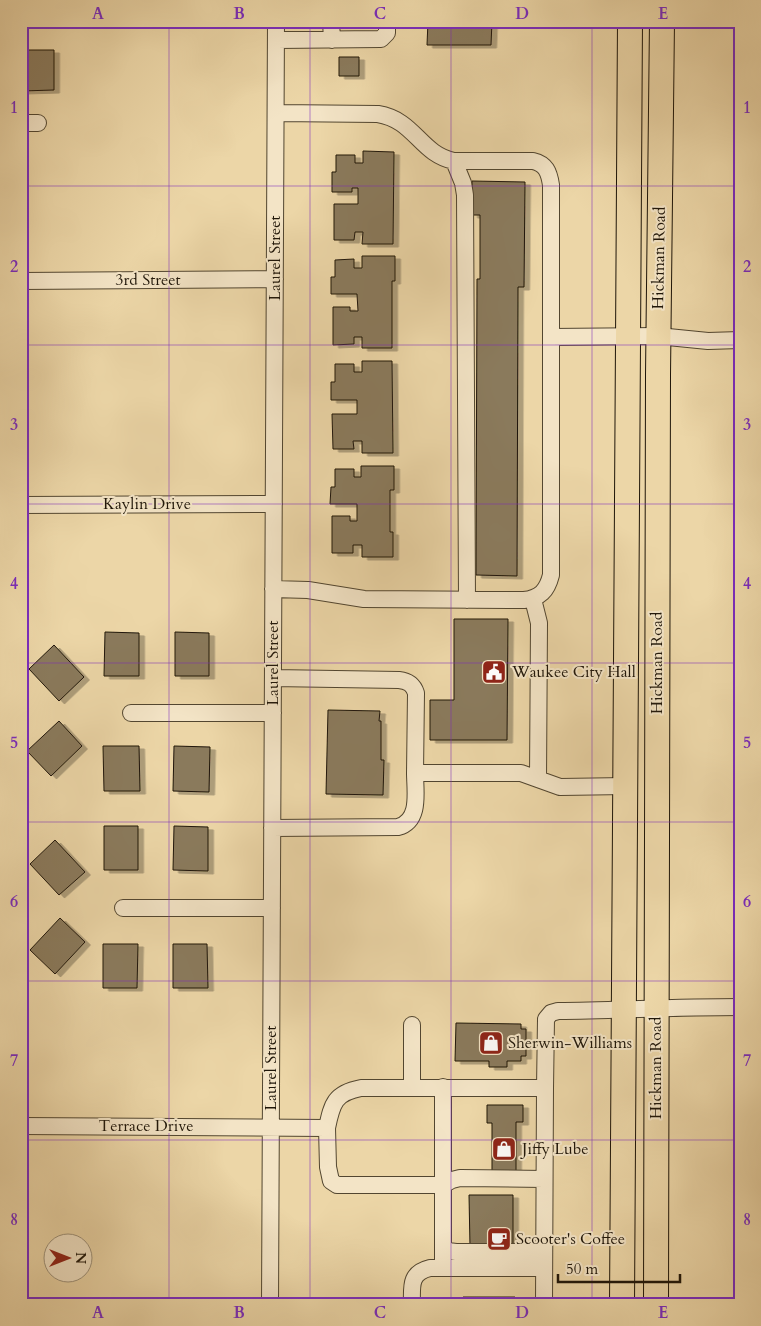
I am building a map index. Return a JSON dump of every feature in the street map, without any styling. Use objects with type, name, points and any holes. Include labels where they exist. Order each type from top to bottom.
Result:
[{"type":"highway","name":"Hickman Road","points":[[622,1305],[630,21]]},
{"type":"highway","name":"Hickman Road","points":[[656,1305],[658,336],[662,21]]},
{"type":"street","name":"Laurel Street","points":[[270,1305],[276,21]]},
{"type":"street","points":[[331,21],[332,40]]},
{"type":"street","points":[[276,40],[382,40],[387,32],[387,21]]},
{"type":"street","points":[[273,589],[308,590],[364,599],[533,599],[542,594],[548,586],[550,576],[551,185],[550,175],[546,168],[540,163],[533,162],[454,161],[444,159],[433,152],[398,119],[389,116],[378,114],[276,113]]},
{"type":"street","points":[[21,123],[38,123]]},
{"type":"street","points":[[454,161],[463,182],[464,195],[467,600]]},
{"type":"street","name":"3rd Street","points":[[21,281],[275,279]]},
{"type":"street","points":[[551,337],[658,336],[708,341],[740,340]]},
{"type":"street","name":"Kaylin Drive","points":[[21,505],[274,504]]},
{"type":"street","points":[[533,599],[539,623],[538,779]]},
{"type":"street","points":[[272,828],[398,827],[411,819],[415,811],[416,693],[410,683],[399,680],[273,678]]},
{"type":"street","points":[[131,712],[272,713]]},
{"type":"street","points":[[415,773],[521,773],[560,786],[626,786]]},
{"type":"street","points":[[123,908],[272,908]]},
{"type":"street","points":[[544,1305],[544,1088],[546,1019],[551,1013],[558,1011],[740,1007]]},
{"type":"street","points":[[412,1025],[412,1087]]},
{"type":"street","points":[[443,1087],[443,1268]]},
{"type":"street","points":[[544,1088],[361,1088],[346,1091],[335,1101],[330,1111],[327,1128],[328,1167],[331,1181],[337,1185],[443,1185],[460,1178],[544,1180]]},
{"type":"street","name":"Terrace Drive","points":[[21,1126],[327,1128]]},
{"type":"street","points":[[443,1246],[448,1251],[544,1260]]},
{"type":"street","points":[[412,1305],[412,1283],[422,1270],[544,1260]]},
{"type":"building","points":[[428,21],[492,21],[491,45],[427,45]]},
{"type":"building","points":[[21,50],[54,50],[54,90],[21,91]]},
{"type":"building","points":[[339,57],[359,57],[359,76],[339,76]]},
{"type":"building","points":[[363,151],[394,152],[393,244],[362,244],[363,232],[355,232],[354,240],[334,240],[334,204],[358,204],[358,188],[352,188],[352,192],[332,192],[332,172],[336,172],[336,155],[355,155],[355,163],[363,163]]},
{"type":"building","points":[[472,181],[525,182],[524,287],[518,287],[517,576],[476,575],[477,279],[480,279],[480,215],[472,215]]},
{"type":"building","points":[[362,256],[395,256],[395,281],[392,281],[392,348],[362,348],[362,337],[354,337],[354,344],[333,345],[333,307],[350,307],[350,311],[358,311],[357,294],[331,294],[331,277],[335,277],[335,260],[354,259],[354,268],[362,268]]},
{"type":"building","points":[[362,361],[392,361],[393,453],[362,453],[362,441],[353,441],[354,449],[333,449],[332,414],[357,414],[357,400],[331,400],[331,382],[335,382],[335,364],[354,364],[354,372],[362,372]]},
{"type":"building","points":[[361,466],[394,466],[394,490],[390,490],[390,532],[393,532],[393,557],[362,557],[362,545],[353,545],[353,553],[332,553],[332,516],[350,516],[350,521],[357,521],[357,504],[330,504],[331,487],[335,487],[335,469],[354,469],[354,477],[361,477]]},
{"type":"building","points":[[454,619],[508,619],[507,740],[430,740],[430,700],[454,700]]},
{"type":"building","points":[[105,632],[139,633],[139,676],[104,676]]},
{"type":"building","points":[[175,632],[209,633],[209,676],[175,676]]},
{"type":"building","points":[[54,645],[84,677],[59,701],[29,669]]},
{"type":"building","points":[[328,710],[380,711],[381,760],[384,760],[383,795],[326,794]]},
{"type":"building","points":[[59,721],[82,746],[51,776],[27,751]]},
{"type":"building","points":[[103,746],[139,746],[140,791],[104,791]]},
{"type":"building","points":[[174,746],[210,747],[209,792],[173,791]]},
{"type":"building","points":[[104,826],[138,826],[138,870],[104,870]]},
{"type":"building","points":[[174,826],[208,827],[208,871],[173,870]]},
{"type":"building","points":[[55,840],[85,872],[59,895],[30,864]]},
{"type":"building","points":[[60,918],[85,942],[55,974],[30,950]]},
{"type":"building","points":[[103,944],[138,944],[137,988],[103,988]]},
{"type":"building","points":[[173,944],[207,944],[208,988],[173,988]]},
{"type":"building","name":"Sherwin-Williams","points":[[456,1023],[521,1024],[521,1029],[526,1029],[526,1056],[521,1056],[521,1061],[507,1061],[507,1067],[489,1067],[489,1061],[455,1061]]},
{"type":"building","name":"Jiffy Lube","points":[[487,1105],[523,1105],[523,1122],[516,1122],[516,1174],[492,1174],[492,1123],[487,1123]]},
{"type":"building","points":[[469,1195],[513,1195],[513,1246],[470,1247]]},
{"type":"building","points":[[463,1297],[515,1297],[515,1305],[463,1305]]},
{"type":"place","name":"Waukee City Hall","points":[[494,672]]},
{"type":"place","name":"Sherwin-Williams","points":[[491,1043]]},
{"type":"place","name":"Jiffy Lube","points":[[504,1149]]},
{"type":"place","name":"Scooter's Coffee","points":[[499,1239]]}]
